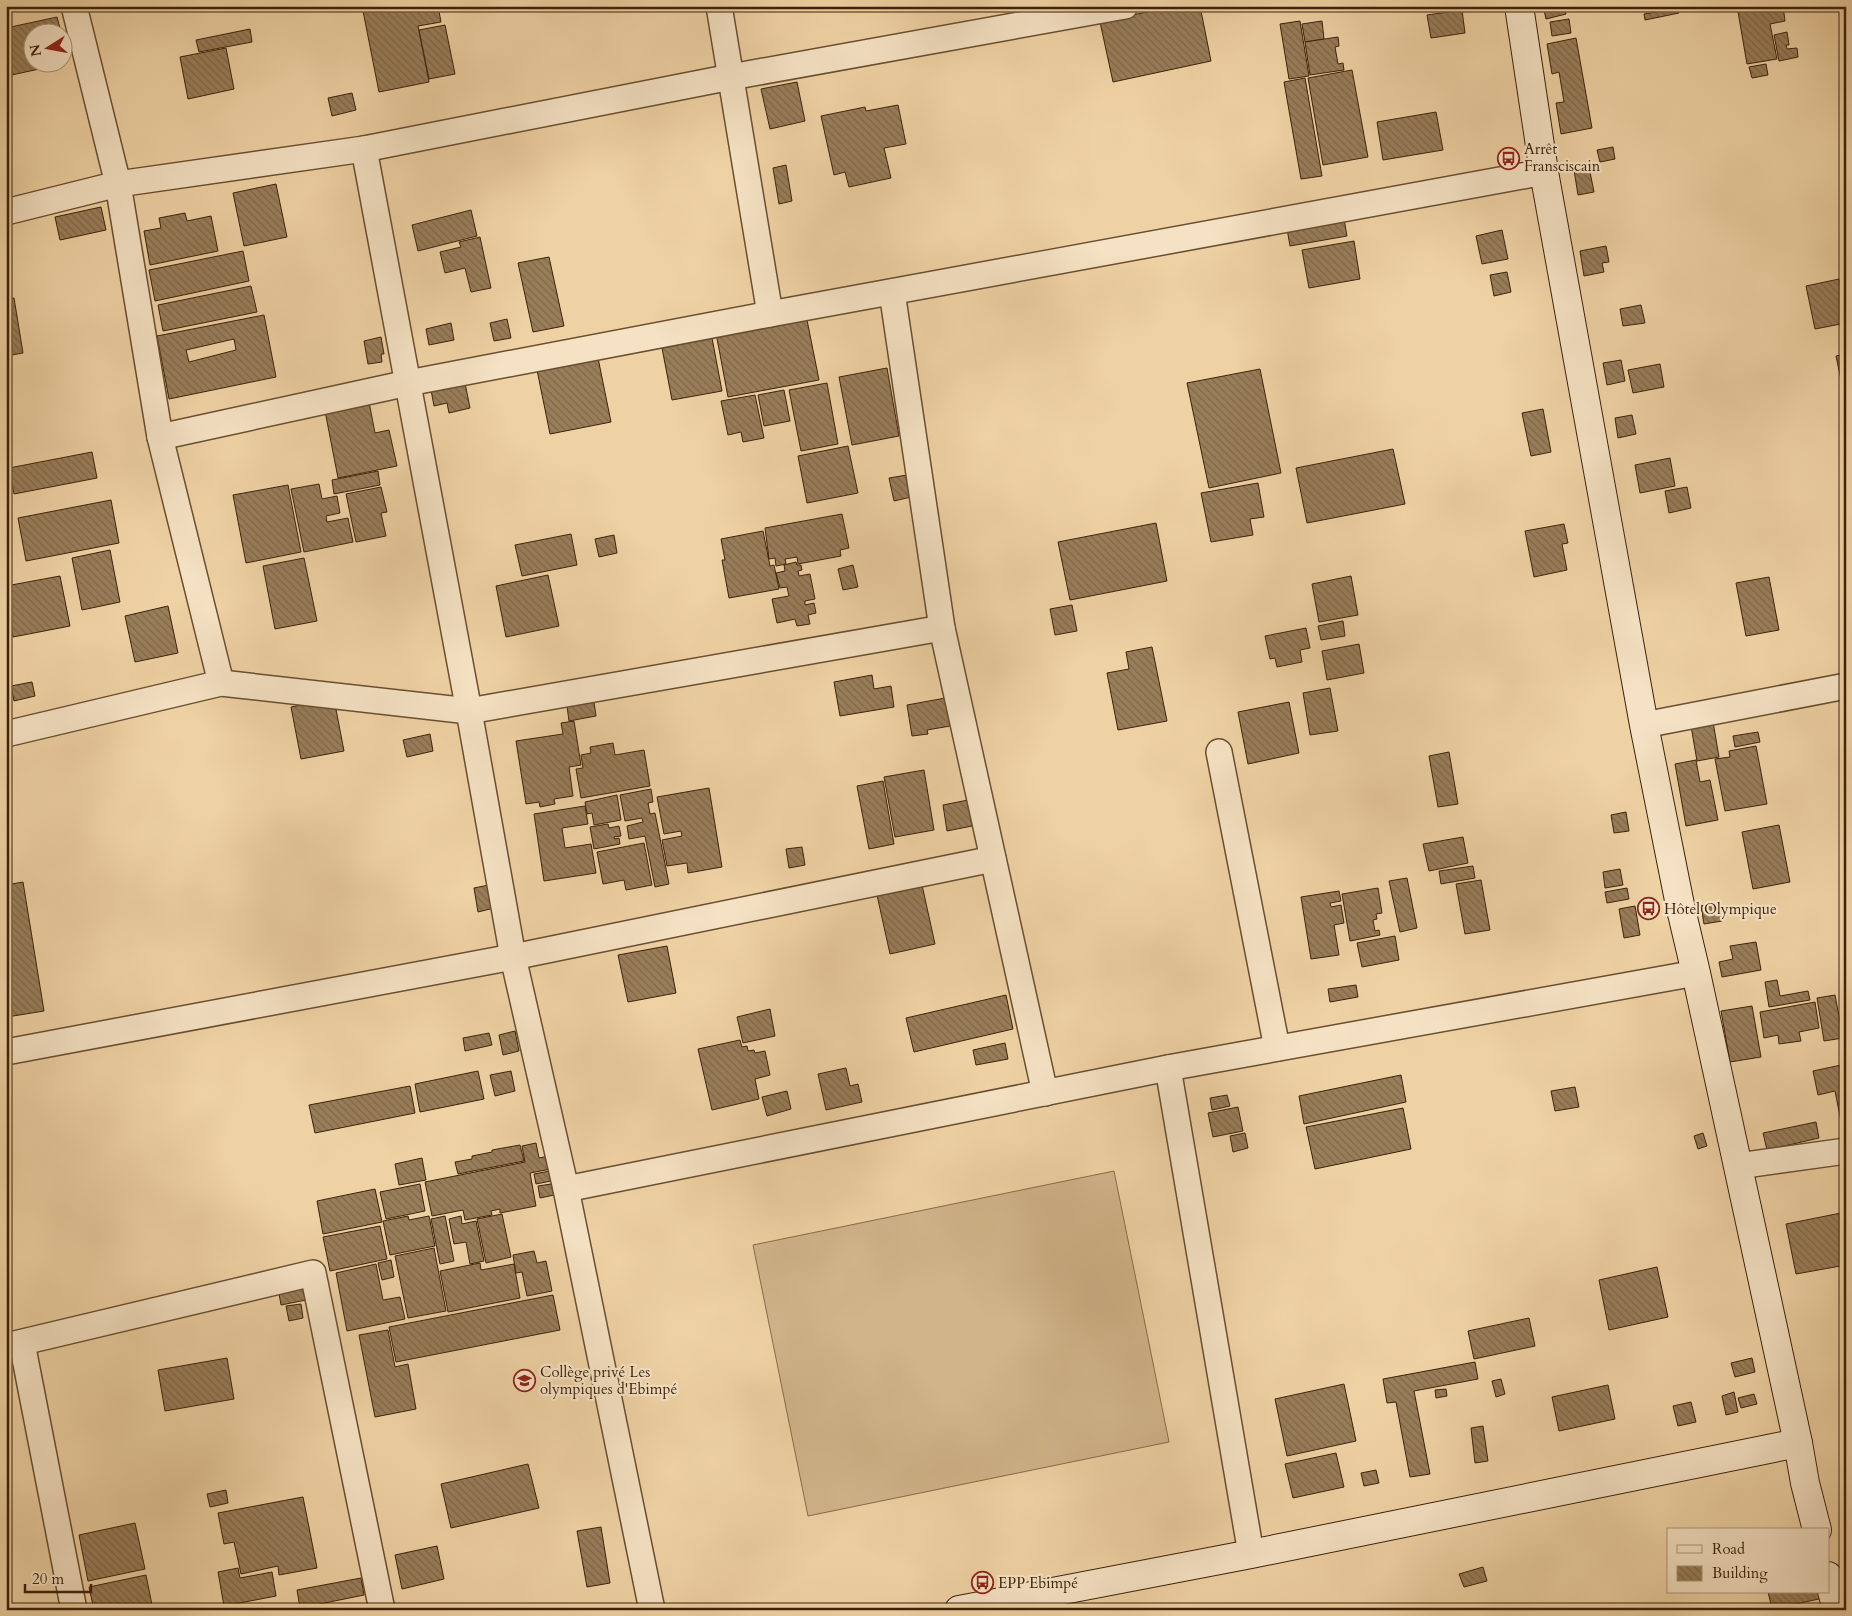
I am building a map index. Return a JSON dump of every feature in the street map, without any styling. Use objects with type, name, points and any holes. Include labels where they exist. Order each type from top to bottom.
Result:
[{"type":"street","points":[[74,6],[118,184],[160,437],[221,683]]},
{"type":"street","points":[[718,6],[770,314]]},
{"type":"street","points":[[6,212],[118,184],[364,149],[731,77],[1125,6]]},
{"type":"street","points":[[1519,6],[1544,172],[1644,725],[1680,906],[1738,1166],[1805,1483],[1816,1528]]},
{"type":"street","points":[[364,149],[470,710],[513,957],[566,1188],[652,1610]]},
{"type":"street","points":[[160,437],[408,383],[770,314],[1544,172]]},
{"type":"street","points":[[892,292],[942,628],[1045,1093]]},
{"type":"street","points":[[6,734],[221,683],[470,710],[942,628]]},
{"type":"street","points":[[1644,725],[1845,689]]},
{"type":"street","points":[[1219,752],[1277,1048]]},
{"type":"street","points":[[6,1052],[513,957],[993,860]]},
{"type":"street","points":[[566,1188],[1168,1068],[1696,973]]},
{"type":"street","points":[[1168,1068],[1251,1554]]},
{"type":"street","points":[[1738,1166],[1846,1151]]},
{"type":"street","points":[[74,1610],[14,1344],[313,1273],[382,1610]]},
{"type":"street","points":[[959,1610],[999,1606],[1798,1443]]},
{"type":"street","points":[[1830,1584],[1837,1610]]},
{"type":"shaded area","points":[[1114,1171],[1169,1442],[808,1516],[753,1245]]},
{"type":"building","points":[[362,6],[438,6],[441,22],[418,26],[429,82],[379,92]]},
{"type":"building","points":[[1175,6],[1200,6],[1211,61],[1113,82],[1100,22]]},
{"type":"building","points":[[1543,6],[1564,6],[1566,14],[1546,19]]},
{"type":"building","points":[[1737,6],[1783,6],[1785,21],[1770,24],[1777,59],[1747,64]]},
{"type":"building","points":[[1678,8],[1679,13],[1645,20],[1644,14]]},
{"type":"building","points":[[1462,10],[1465,33],[1431,38],[1427,15]]},
{"type":"building","points":[[57,17],[58,22],[34,22]]},
{"type":"building","points":[[1569,19],[1571,33],[1552,36],[1550,22]]},
{"type":"building","points":[[1300,21],[1309,76],[1289,79],[1280,24]]},
{"type":"building","points":[[1322,21],[1324,39],[1305,42],[1302,24]]},
{"type":"building","points":[[22,25],[22,72],[25,72],[7,76],[6,28]]},
{"type":"building","points":[[445,25],[455,74],[429,79],[419,30]]},
{"type":"building","points":[[250,29],[252,42],[199,52],[196,40]]},
{"type":"building","points":[[1787,32],[1789,45],[1786,45],[1787,49],[1797,48],[1798,57],[1779,61],[1774,35]]},
{"type":"building","points":[[1338,37],[1339,46],[1335,47],[1338,64],[1343,63],[1344,70],[1310,75],[1305,42]]},
{"type":"building","points":[[1576,38],[1592,128],[1561,134],[1556,103],[1564,102],[1559,72],[1552,74],[1547,44]]},
{"type":"building","points":[[226,48],[234,89],[188,99],[180,57]]},
{"type":"building","points":[[1766,64],[1768,75],[1752,78],[1749,67]]},
{"type":"building","points":[[1352,70],[1368,157],[1323,165],[1308,78]]},
{"type":"building","points":[[1305,78],[1322,176],[1301,179],[1284,82]]},
{"type":"building","points":[[797,82],[805,121],[770,129],[761,89]]},
{"type":"building","points":[[352,93],[356,110],[332,116],[328,98]]},
{"type":"building","points":[[898,105],[906,144],[884,148],[891,178],[849,187],[845,172],[834,175],[821,116],[865,107],[866,111]]},
{"type":"building","points":[[1436,112],[1443,150],[1383,160],[1377,122]]},
{"type":"building","points":[[1613,147],[1615,159],[1600,162],[1597,150]]},
{"type":"building","points":[[786,165],[792,201],[779,204],[773,168]]},
{"type":"building","points":[[1589,167],[1594,192],[1578,195],[1574,170]]},
{"type":"building","points":[[276,184],[287,237],[244,246],[233,193]]},
{"type":"building","points":[[101,207],[106,230],[60,240],[55,217]]},
{"type":"building","points":[[471,210],[477,236],[418,251],[412,225]]},
{"type":"building","points":[[185,213],[187,221],[211,216],[218,251],[150,265],[144,231],[161,228],[159,218]]},
{"type":"building","points":[[1343,213],[1347,236],[1290,246],[1286,223]]},
{"type":"building","points":[[1502,230],[1508,259],[1482,264],[1476,236]]},
{"type":"building","points":[[480,237],[491,288],[471,292],[465,268],[445,273],[440,252],[461,247],[459,242]]},
{"type":"building","points":[[1354,241],[1360,279],[1309,288],[1302,250]]},
{"type":"building","points":[[1606,246],[1609,262],[1602,263],[1604,272],[1584,276],[1580,251]]},
{"type":"building","points":[[243,251],[249,281],[155,301],[149,270]]},
{"type":"building","points":[[549,257],[564,326],[533,332],[518,263]]},
{"type":"building","points":[[1507,272],[1511,292],[1494,296],[1490,275]]},
{"type":"building","points":[[1839,279],[1846,312],[1846,323],[1815,329],[1806,286]]},
{"type":"building","points":[[251,286],[257,312],[163,331],[158,305]]},
{"type":"building","points":[[14,298],[23,353],[6,356],[6,299]]},
{"type":"building","points":[[1641,305],[1645,323],[1623,326],[1620,309]]},
{"type":"building","points":[[264,315],[276,377],[169,399],[157,336]],"holes":[[[234,339],[236,350],[189,362],[186,350]]]},
{"type":"building","points":[[806,315],[819,380],[728,397],[716,333]]},
{"type":"building","points":[[507,319],[511,338],[494,341],[490,323]]},
{"type":"building","points":[[451,323],[454,340],[429,345],[426,329]]},
{"type":"building","points":[[381,337],[384,354],[381,354],[382,362],[368,364],[364,341]]},
{"type":"building","points":[[712,338],[722,391],[672,400],[662,348]]},
{"type":"building","points":[[1846,354],[1846,379],[1841,380],[1836,356]]},
{"type":"building","points":[[598,358],[611,422],[550,434],[537,370]]},
{"type":"building","points":[[1621,360],[1625,381],[1607,385],[1603,363]]},
{"type":"building","points":[[1660,364],[1664,387],[1633,393],[1628,370]]},
{"type":"building","points":[[887,368],[899,436],[852,445],[839,377]]},
{"type":"building","points":[[1260,369],[1281,473],[1209,488],[1187,383]]},
{"type":"building","points":[[465,383],[470,408],[449,413],[447,403],[434,406],[431,390]]},
{"type":"building","points":[[827,383],[838,444],[801,451],[789,390]]},
{"type":"building","points":[[784,390],[790,421],[764,426],[758,395]]},
{"type":"building","points":[[755,395],[764,438],[743,442],[741,432],[728,435],[721,401]]},
{"type":"building","points":[[369,402],[375,433],[389,430],[397,466],[338,478],[325,411]]},
{"type":"building","points":[[1543,409],[1551,452],[1531,456],[1522,413]]},
{"type":"building","points":[[1632,415],[1636,434],[1618,438],[1615,418]]},
{"type":"building","points":[[848,446],[858,493],[807,503],[798,456]]},
{"type":"building","points":[[1393,449],[1405,504],[1307,523],[1296,468]]},
{"type":"building","points":[[92,452],[97,478],[14,494],[9,468]]},
{"type":"building","points":[[1670,458],[1675,486],[1640,493],[1635,465]]},
{"type":"building","points":[[378,471],[380,485],[334,494],[332,480]]},
{"type":"building","points":[[907,475],[911,497],[894,501],[889,478]]},
{"type":"building","points":[[1258,483],[1264,517],[1250,519],[1253,535],[1211,542],[1201,493]]},
{"type":"building","points":[[319,484],[322,499],[337,496],[340,513],[326,516],[327,522],[348,518],[353,542],[304,552],[291,489]]},
{"type":"building","points":[[288,485],[301,552],[246,563],[233,495]]},
{"type":"building","points":[[381,487],[387,512],[381,513],[386,536],[356,542],[346,494]]},
{"type":"building","points":[[1687,487],[1691,508],[1669,513],[1665,491]]},
{"type":"building","points":[[111,500],[119,543],[26,561],[18,518]]},
{"type":"building","points":[[842,514],[849,548],[840,550],[841,556],[798,564],[797,557],[785,559],[786,564],[776,566],[775,558],[769,559],[765,528]]},
{"type":"building","points":[[1156,523],[1167,581],[1070,600],[1058,542]]},
{"type":"building","points":[[1564,524],[1568,543],[1562,544],[1567,570],[1534,577],[1525,531]]},
{"type":"building","points":[[763,531],[770,566],[774,565],[779,589],[729,598],[722,560],[725,560],[721,539]]},
{"type":"building","points":[[571,534],[577,565],[522,576],[515,545]]},
{"type":"building","points":[[614,535],[617,553],[599,557],[595,539]]},
{"type":"building","points":[[110,550],[120,602],[82,610],[72,558]]},
{"type":"building","points":[[304,558],[317,621],[275,629],[263,566]]},
{"type":"building","points":[[796,562],[797,565],[801,565],[802,570],[798,571],[799,576],[810,574],[815,599],[805,601],[805,605],[814,603],[816,613],[808,615],[810,624],[797,626],[795,619],[777,623],[772,599],[789,596],[787,587],[780,588],[776,573],[785,571],[784,565]]},
{"type":"building","points":[[853,565],[858,587],[843,590],[838,569]]},
{"type":"building","points":[[548,575],[559,626],[506,637],[496,586]]},
{"type":"building","points":[[60,576],[70,626],[13,637],[9,613],[6,613],[6,586]]},
{"type":"building","points":[[1351,576],[1358,615],[1319,622],[1312,584]]},
{"type":"building","points":[[1769,577],[1779,630],[1746,636],[1736,583]]},
{"type":"building","points":[[1072,605],[1077,631],[1055,635],[1050,609]]},
{"type":"building","points":[[168,606],[178,653],[135,662],[125,616]]},
{"type":"building","points":[[1343,621],[1345,636],[1321,640],[1318,626]]},
{"type":"building","points":[[1306,628],[1310,648],[1300,650],[1302,662],[1277,667],[1275,658],[1270,659],[1265,636]]},
{"type":"building","points":[[1359,644],[1364,673],[1327,680],[1322,651]]},
{"type":"building","points":[[1152,647],[1167,721],[1118,730],[1107,673],[1129,669],[1126,652]]},
{"type":"building","points":[[872,675],[874,689],[891,686],[894,707],[840,716],[834,682]]},
{"type":"building","points":[[32,682],[35,696],[14,701],[11,686]]},
{"type":"building","points":[[1330,688],[1338,731],[1310,735],[1303,693]]},
{"type":"building","points":[[951,697],[956,725],[927,730],[928,734],[912,736],[907,705]]},
{"type":"building","points":[[334,699],[344,751],[301,759],[291,707]]},
{"type":"building","points":[[594,702],[596,716],[569,721],[567,706]]},
{"type":"building","points":[[1289,702],[1299,753],[1248,764],[1238,712]]},
{"type":"building","points":[[1712,716],[1719,757],[1697,761],[1690,720]]},
{"type":"building","points":[[574,721],[581,765],[569,767],[573,796],[554,799],[555,804],[540,807],[539,802],[526,804],[516,741],[563,734],[561,723]]},
{"type":"building","points":[[1758,732],[1760,742],[1735,747],[1733,736]]},
{"type":"building","points":[[430,734],[433,751],[407,757],[403,740]]},
{"type":"building","points":[[613,743],[615,755],[644,750],[650,786],[581,798],[576,769],[583,768],[581,755],[591,753],[590,747]]},
{"type":"building","points":[[1756,746],[1767,804],[1725,811],[1715,759],[1730,757],[1729,751]]},
{"type":"building","points":[[1449,752],[1458,804],[1438,807],[1429,756]]},
{"type":"building","points":[[1696,760],[1700,782],[1710,780],[1718,820],[1686,826],[1675,764]]},
{"type":"building","points":[[924,770],[934,830],[895,837],[884,777]]},
{"type":"building","points":[[883,781],[894,844],[869,849],[857,786]]},
{"type":"building","points":[[709,788],[722,867],[688,873],[687,863],[667,866],[662,840],[682,836],[681,831],[664,834],[657,797]]},
{"type":"building","points":[[651,789],[653,802],[648,803],[650,814],[655,813],[669,884],[655,887],[645,836],[629,839],[627,826],[643,822],[642,818],[625,821],[620,795]]},
{"type":"building","points":[[617,795],[621,820],[594,825],[592,813],[587,814],[585,802]]},
{"type":"building","points":[[968,800],[972,826],[947,831],[943,805]]},
{"type":"building","points":[[585,806],[588,824],[562,828],[565,848],[591,844],[596,873],[544,881],[534,814]]},
{"type":"building","points":[[1626,812],[1629,831],[1614,833],[1611,815]]},
{"type":"building","points":[[608,824],[609,828],[619,826],[621,836],[614,837],[615,839],[619,838],[620,844],[594,849],[590,827]]},
{"type":"building","points":[[1779,825],[1790,882],[1753,889],[1742,832]]},
{"type":"building","points":[[1463,837],[1468,863],[1429,871],[1423,844]]},
{"type":"building","points":[[644,843],[652,885],[626,890],[624,880],[603,884],[597,852]]},
{"type":"building","points":[[802,847],[805,865],[789,868],[786,849]]},
{"type":"building","points":[[1473,866],[1475,878],[1441,884],[1439,871]]},
{"type":"building","points":[[1620,869],[1623,885],[1605,888],[1603,872]]},
{"type":"building","points":[[920,876],[935,944],[890,954],[875,886]]},
{"type":"building","points":[[1407,878],[1417,928],[1400,932],[1389,881]]},
{"type":"building","points":[[1481,880],[1490,930],[1465,934],[1456,884]]},
{"type":"building","points":[[23,882],[44,1011],[7,1017],[6,885]]},
{"type":"building","points":[[489,885],[494,908],[478,912],[474,888]]},
{"type":"building","points":[[1378,888],[1382,913],[1376,914],[1377,919],[1373,920],[1375,931],[1379,930],[1380,935],[1350,941],[1342,894]]},
{"type":"building","points":[[1627,888],[1629,899],[1607,903],[1605,892]]},
{"type":"building","points":[[1339,891],[1341,901],[1330,903],[1331,907],[1341,905],[1344,923],[1334,925],[1339,955],[1311,959],[1301,897]]},
{"type":"building","points":[[1718,902],[1722,921],[1704,924],[1701,906]]},
{"type":"building","points":[[1635,906],[1640,935],[1624,938],[1619,909]]},
{"type":"building","points":[[1395,936],[1399,960],[1362,967],[1357,943]]},
{"type":"building","points":[[1756,942],[1761,970],[1722,977],[1719,962],[1733,959],[1730,946]]},
{"type":"building","points":[[667,946],[676,993],[628,1002],[618,955]]},
{"type":"building","points":[[1777,980],[1780,996],[1808,991],[1810,1000],[1769,1007],[1765,982]]},
{"type":"building","points":[[1356,985],[1358,997],[1330,1002],[1328,989]]},
{"type":"building","points":[[1006,995],[1013,1029],[914,1052],[906,1018]]},
{"type":"building","points":[[1835,995],[1843,1038],[1824,1041],[1817,998]]},
{"type":"building","points":[[1815,1002],[1819,1028],[1799,1032],[1801,1041],[1779,1044],[1778,1035],[1764,1038],[1760,1012]]},
{"type":"building","points":[[1752,1006],[1761,1057],[1730,1062],[1721,1011]]},
{"type":"building","points":[[770,1009],[775,1036],[743,1043],[737,1017]]},
{"type":"building","points":[[515,1031],[519,1051],[503,1055],[499,1035]]},
{"type":"building","points":[[489,1033],[492,1045],[465,1051],[463,1038]]},
{"type":"building","points":[[740,1040],[742,1047],[747,1046],[748,1051],[754,1050],[755,1053],[765,1051],[770,1075],[755,1079],[759,1099],[712,1110],[698,1049]]},
{"type":"building","points":[[1005,1043],[1008,1059],[976,1065],[973,1050]]},
{"type":"building","points":[[1846,1064],[1846,1131],[1843,1132],[1835,1091],[1818,1095],[1813,1071]]},
{"type":"building","points":[[846,1068],[850,1086],[858,1084],[862,1102],[826,1110],[818,1074]]},
{"type":"building","points":[[478,1071],[484,1099],[420,1112],[415,1084]]},
{"type":"building","points":[[511,1071],[515,1091],[495,1096],[490,1075]]},
{"type":"building","points":[[1401,1075],[1406,1102],[1304,1124],[1299,1096]]},
{"type":"building","points":[[410,1086],[415,1113],[315,1133],[309,1105]]},
{"type":"building","points":[[1575,1087],[1579,1107],[1555,1111],[1551,1091]]},
{"type":"building","points":[[787,1091],[791,1109],[767,1116],[762,1097]]},
{"type":"building","points":[[1227,1095],[1230,1106],[1212,1110],[1210,1098]]},
{"type":"building","points":[[1238,1107],[1243,1131],[1213,1137],[1208,1113]]},
{"type":"building","points":[[1403,1108],[1411,1149],[1315,1169],[1306,1127]]},
{"type":"building","points":[[1816,1122],[1819,1138],[1767,1150],[1763,1133]]},
{"type":"building","points":[[1245,1133],[1248,1148],[1233,1152],[1230,1136]]},
{"type":"building","points":[[1703,1133],[1707,1146],[1698,1149],[1694,1136]]},
{"type":"building","points":[[536,1143],[539,1158],[549,1156],[551,1169],[530,1173],[536,1206],[500,1213],[500,1209],[491,1211],[492,1215],[465,1220],[463,1210],[432,1216],[425,1182],[525,1162],[522,1146]]},
{"type":"building","points":[[520,1145],[524,1161],[458,1174],[455,1162],[472,1159],[472,1156],[492,1152],[492,1150]]},
{"type":"building","points":[[422,1158],[426,1180],[399,1185],[395,1164]]},
{"type":"building","points":[[550,1171],[551,1181],[536,1184],[534,1174]]},
{"type":"building","points":[[420,1184],[425,1211],[386,1219],[380,1192]]},
{"type":"building","points":[[551,1184],[554,1195],[540,1198],[538,1186]]},
{"type":"building","points":[[375,1189],[382,1222],[323,1234],[317,1201]]},
{"type":"building","points":[[1841,1213],[1846,1235],[1846,1265],[1796,1274],[1786,1224]]},
{"type":"building","points":[[502,1214],[511,1257],[486,1263],[477,1219]]},
{"type":"building","points":[[408,1216],[409,1220],[429,1216],[435,1246],[390,1255],[383,1221]]},
{"type":"building","points":[[445,1216],[454,1261],[440,1264],[431,1219]]},
{"type":"building","points":[[461,1216],[462,1224],[476,1221],[484,1261],[470,1264],[466,1242],[454,1244],[449,1219]]},
{"type":"building","points":[[380,1226],[387,1259],[330,1271],[323,1237]]},
{"type":"building","points":[[434,1248],[446,1311],[408,1318],[395,1256]]},
{"type":"building","points":[[534,1251],[537,1263],[546,1261],[552,1291],[527,1296],[522,1272],[516,1273],[513,1255]]},
{"type":"building","points":[[391,1260],[394,1277],[382,1280],[378,1263]]},
{"type":"building","points":[[480,1263],[481,1270],[514,1264],[520,1298],[448,1312],[440,1271]]},
{"type":"building","points":[[376,1264],[383,1300],[400,1297],[405,1319],[347,1331],[336,1273]]},
{"type":"building","points":[[1657,1267],[1668,1317],[1609,1330],[1599,1280]]},
{"type":"building","points":[[303,1284],[306,1300],[281,1305],[278,1288]]},
{"type":"building","points":[[553,1295],[560,1330],[396,1362],[389,1327]]},
{"type":"building","points":[[301,1304],[303,1318],[289,1321],[286,1306]]},
{"type":"building","points":[[1529,1318],[1535,1346],[1474,1359],[1468,1331]]},
{"type":"building","points":[[388,1330],[395,1367],[408,1364],[416,1409],[375,1417],[359,1335]]},
{"type":"building","points":[[227,1358],[234,1399],[165,1411],[158,1370]]},
{"type":"building","points":[[1752,1358],[1755,1372],[1735,1377],[1731,1363]]},
{"type":"building","points":[[1475,1362],[1478,1379],[1414,1391],[1430,1474],[1410,1477],[1396,1402],[1387,1403],[1383,1379]]},
{"type":"building","points":[[1501,1379],[1505,1394],[1496,1397],[1492,1381]]},
{"type":"building","points":[[1344,1384],[1356,1441],[1287,1456],[1275,1399]]},
{"type":"building","points":[[1608,1385],[1615,1419],[1559,1431],[1552,1397]]},
{"type":"building","points":[[1446,1389],[1447,1396],[1436,1398],[1435,1390]]},
{"type":"building","points":[[1734,1392],[1738,1412],[1726,1415],[1722,1396]]},
{"type":"building","points":[[1754,1394],[1757,1404],[1741,1408],[1738,1398]]},
{"type":"building","points":[[1691,1402],[1696,1422],[1678,1426],[1673,1406]]},
{"type":"building","points":[[1483,1426],[1488,1461],[1475,1463],[1471,1428]]},
{"type":"building","points":[[1336,1453],[1344,1487],[1293,1498],[1285,1464]]},
{"type":"building","points":[[528,1464],[539,1508],[451,1528],[441,1484]]},
{"type":"building","points":[[1376,1470],[1379,1483],[1364,1486],[1361,1473]]},
{"type":"building","points":[[226,1490],[228,1503],[210,1507],[207,1494]]},
{"type":"building","points":[[303,1497],[317,1568],[279,1575],[278,1566],[241,1574],[234,1542],[224,1544],[218,1513]]},
{"type":"building","points":[[135,1523],[145,1569],[88,1581],[79,1535]]},
{"type":"building","points":[[601,1527],[610,1583],[587,1587],[577,1531]]},
{"type":"building","points":[[437,1546],[444,1579],[402,1589],[395,1555]]},
{"type":"building","points":[[1483,1567],[1487,1581],[1464,1587],[1459,1574]]},
{"type":"building","points":[[238,1568],[240,1578],[272,1572],[276,1596],[224,1606],[218,1572]]},
{"type":"building","points":[[146,1575],[153,1610],[94,1610],[89,1587]]},
{"type":"building","points":[[361,1578],[364,1595],[300,1608],[297,1590]]},
{"type":"building","points":[[1768,1594],[1818,1594],[1819,1599],[1772,1609]]},
{"type":"place","name":"Arrêt Fransciscain","points":[[1508,158]]},
{"type":"place","name":"Hôtel Olympique","points":[[1648,909]]},
{"type":"place","name":"Collège privé Les olympiques d'Ebimpé","points":[[524,1381]]},
{"type":"place","name":"EPP Ebimpé","points":[[982,1583]]}]
